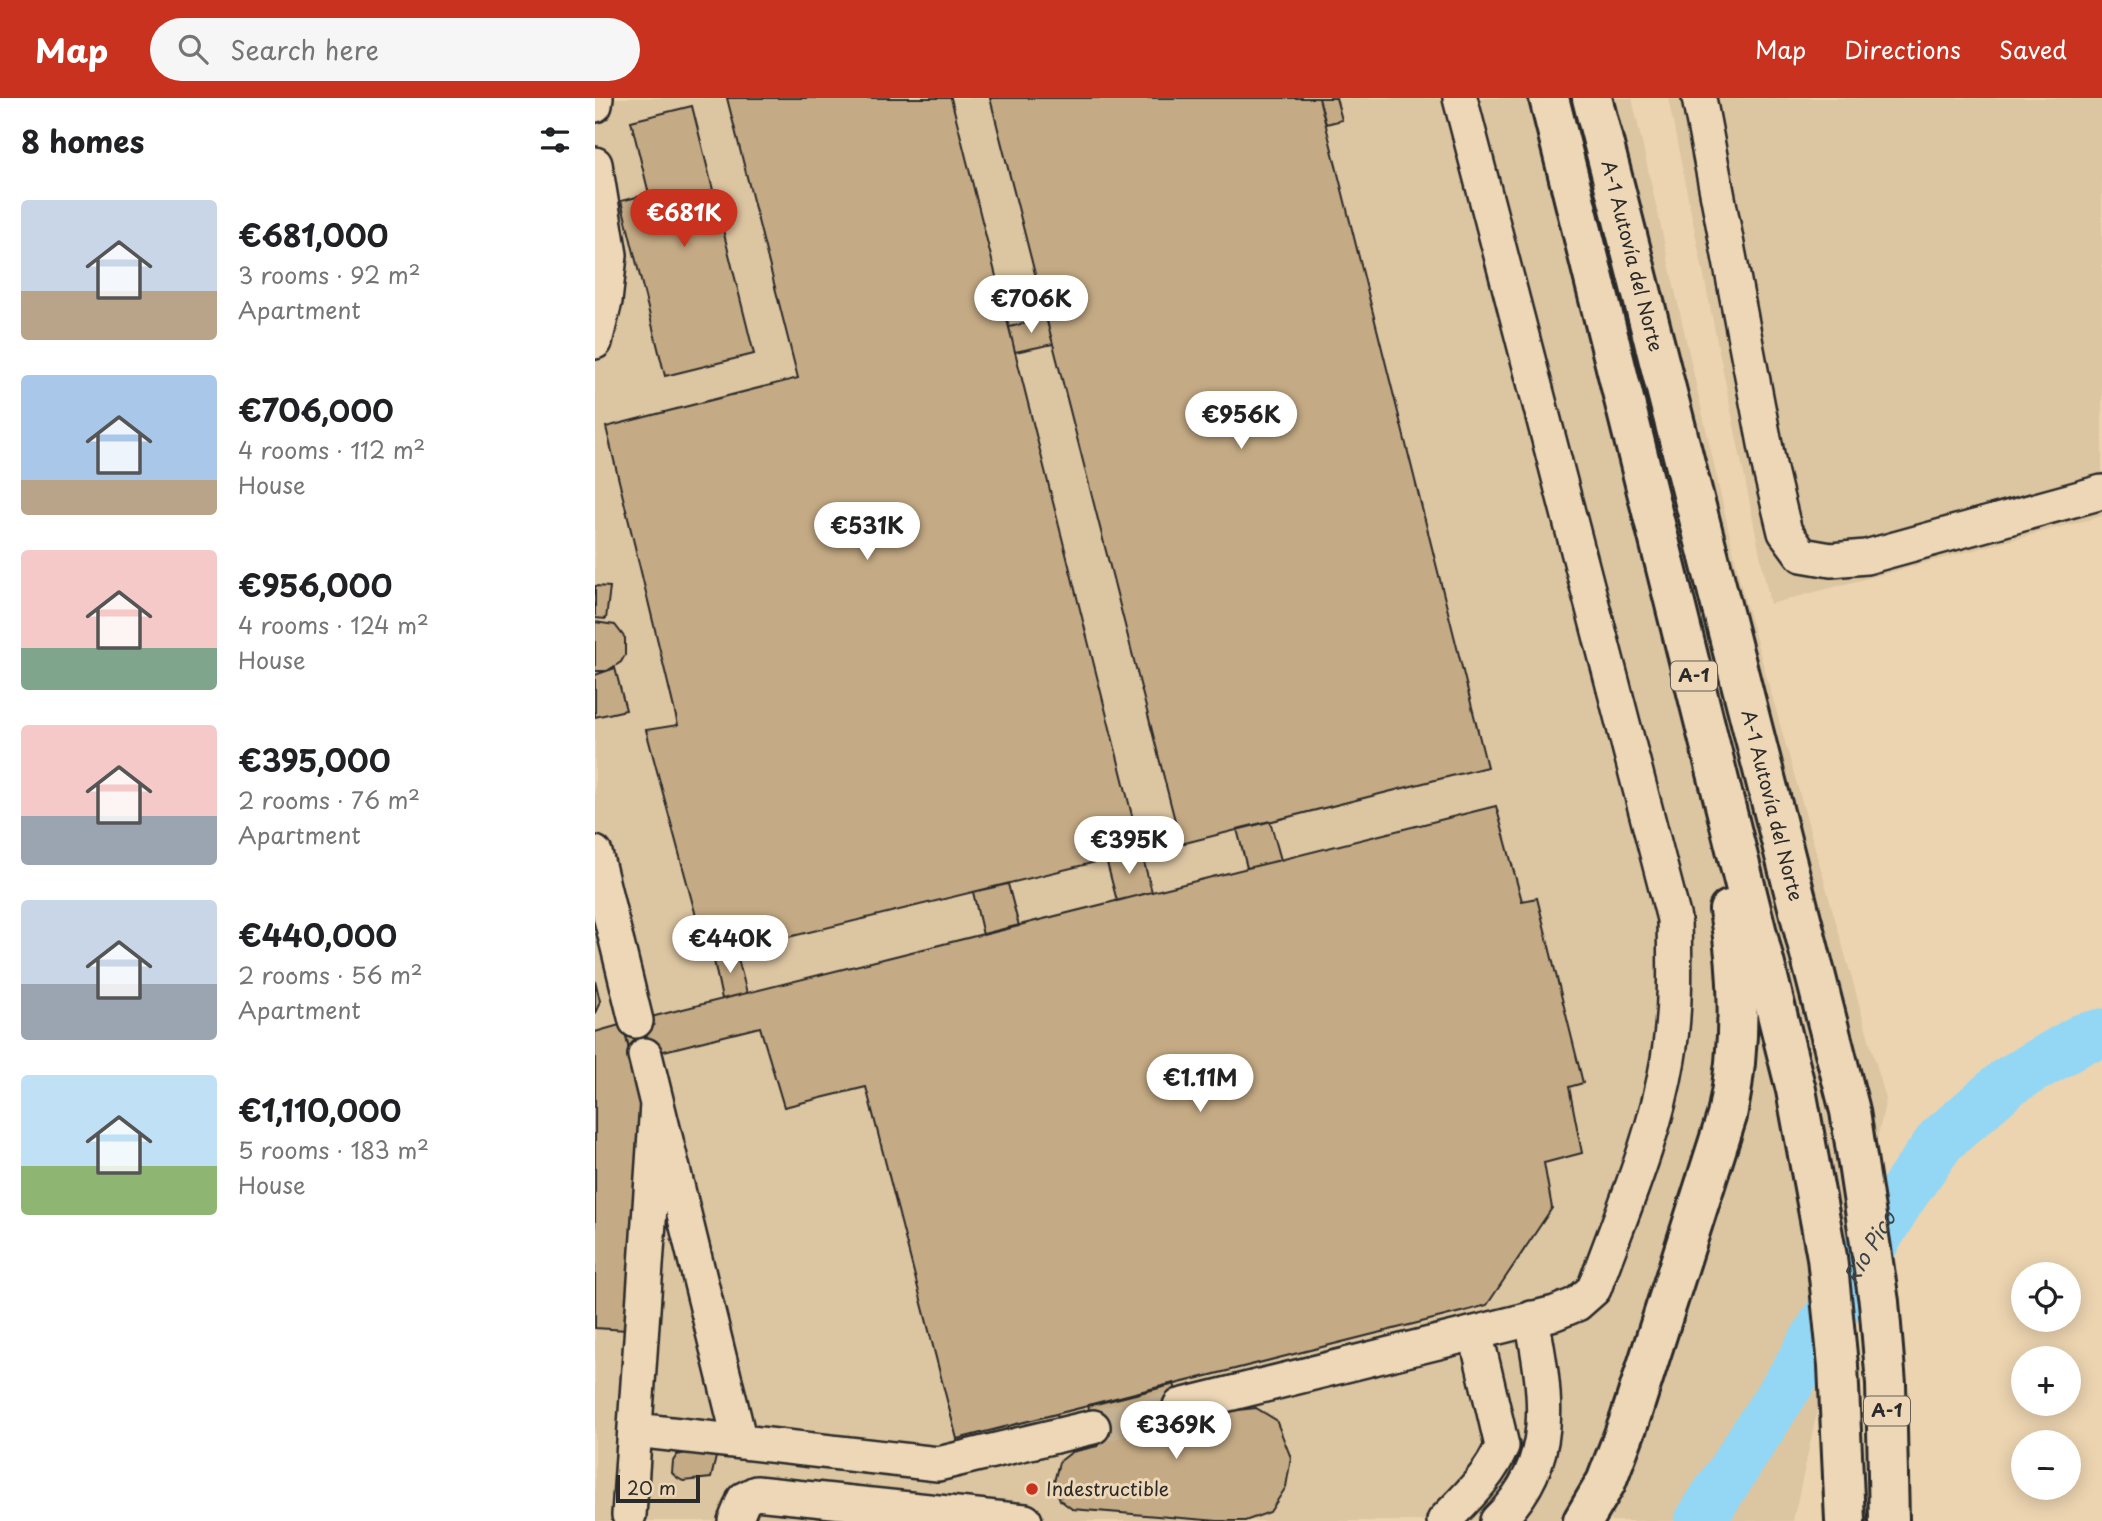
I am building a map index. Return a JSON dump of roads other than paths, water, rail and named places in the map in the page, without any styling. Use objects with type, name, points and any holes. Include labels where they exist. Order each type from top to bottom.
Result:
[{"type":"highway","name":"A-1","points":[[1549,98],[1781,1028],[1827,1257],[1838,1365],[1845,1521]]},
{"type":"highway","name":"A-1 Autovía del Norte","points":[[1592,98],[1850,1111],[1879,1302],[1886,1384],[1889,1521]]},
{"type":"highway","points":[[1583,1521],[1606,1482],[1630,1419],[1711,1168],[1735,1075],[1738,1012],[1737,952],[1728,905],[1603,396],[1595,279]]},
{"type":"lane","points":[[595,105],[596,98]]},
{"type":"lane","points":[[1180,1406],[1532,1318],[1577,1304],[1594,1289],[1647,1141],[1668,1060],[1674,1012],[1674,919],[1460,98]]},
{"type":"lane","points":[[1699,98],[1784,532],[1802,555],[1831,560],[1866,557],[2102,492]]},
{"type":"lane","points":[[595,164],[610,255],[605,301],[595,342]]},
{"type":"lane","points":[[595,853],[636,1021]]},
{"type":"lane","points":[[645,1055],[740,1441]]},
{"type":"lane","points":[[629,1515],[657,1104]]},
{"type":"lane","points":[[1497,1521],[1530,1481],[1539,1461],[1542,1385],[1532,1318]]},
{"type":"lane","points":[[1444,1521],[1471,1494],[1496,1460],[1501,1446],[1480,1352]]},
{"type":"lane","points":[[635,1430],[938,1464],[1093,1427]]},
{"type":"lane","points":[[734,1521],[744,1499],[756,1493],[1025,1521]]},
{"type":"waterway","name":"Río Pico","points":[[1700,1521],[1794,1375],[1900,1198],[1941,1140],[2008,1082],[2082,1039],[2102,1034]]},
{"type":"tunnel","points":[[1093,1427],[1180,1406]]},
{"type":"place","name":"Indestructible","points":[[1032,1489]]}]
